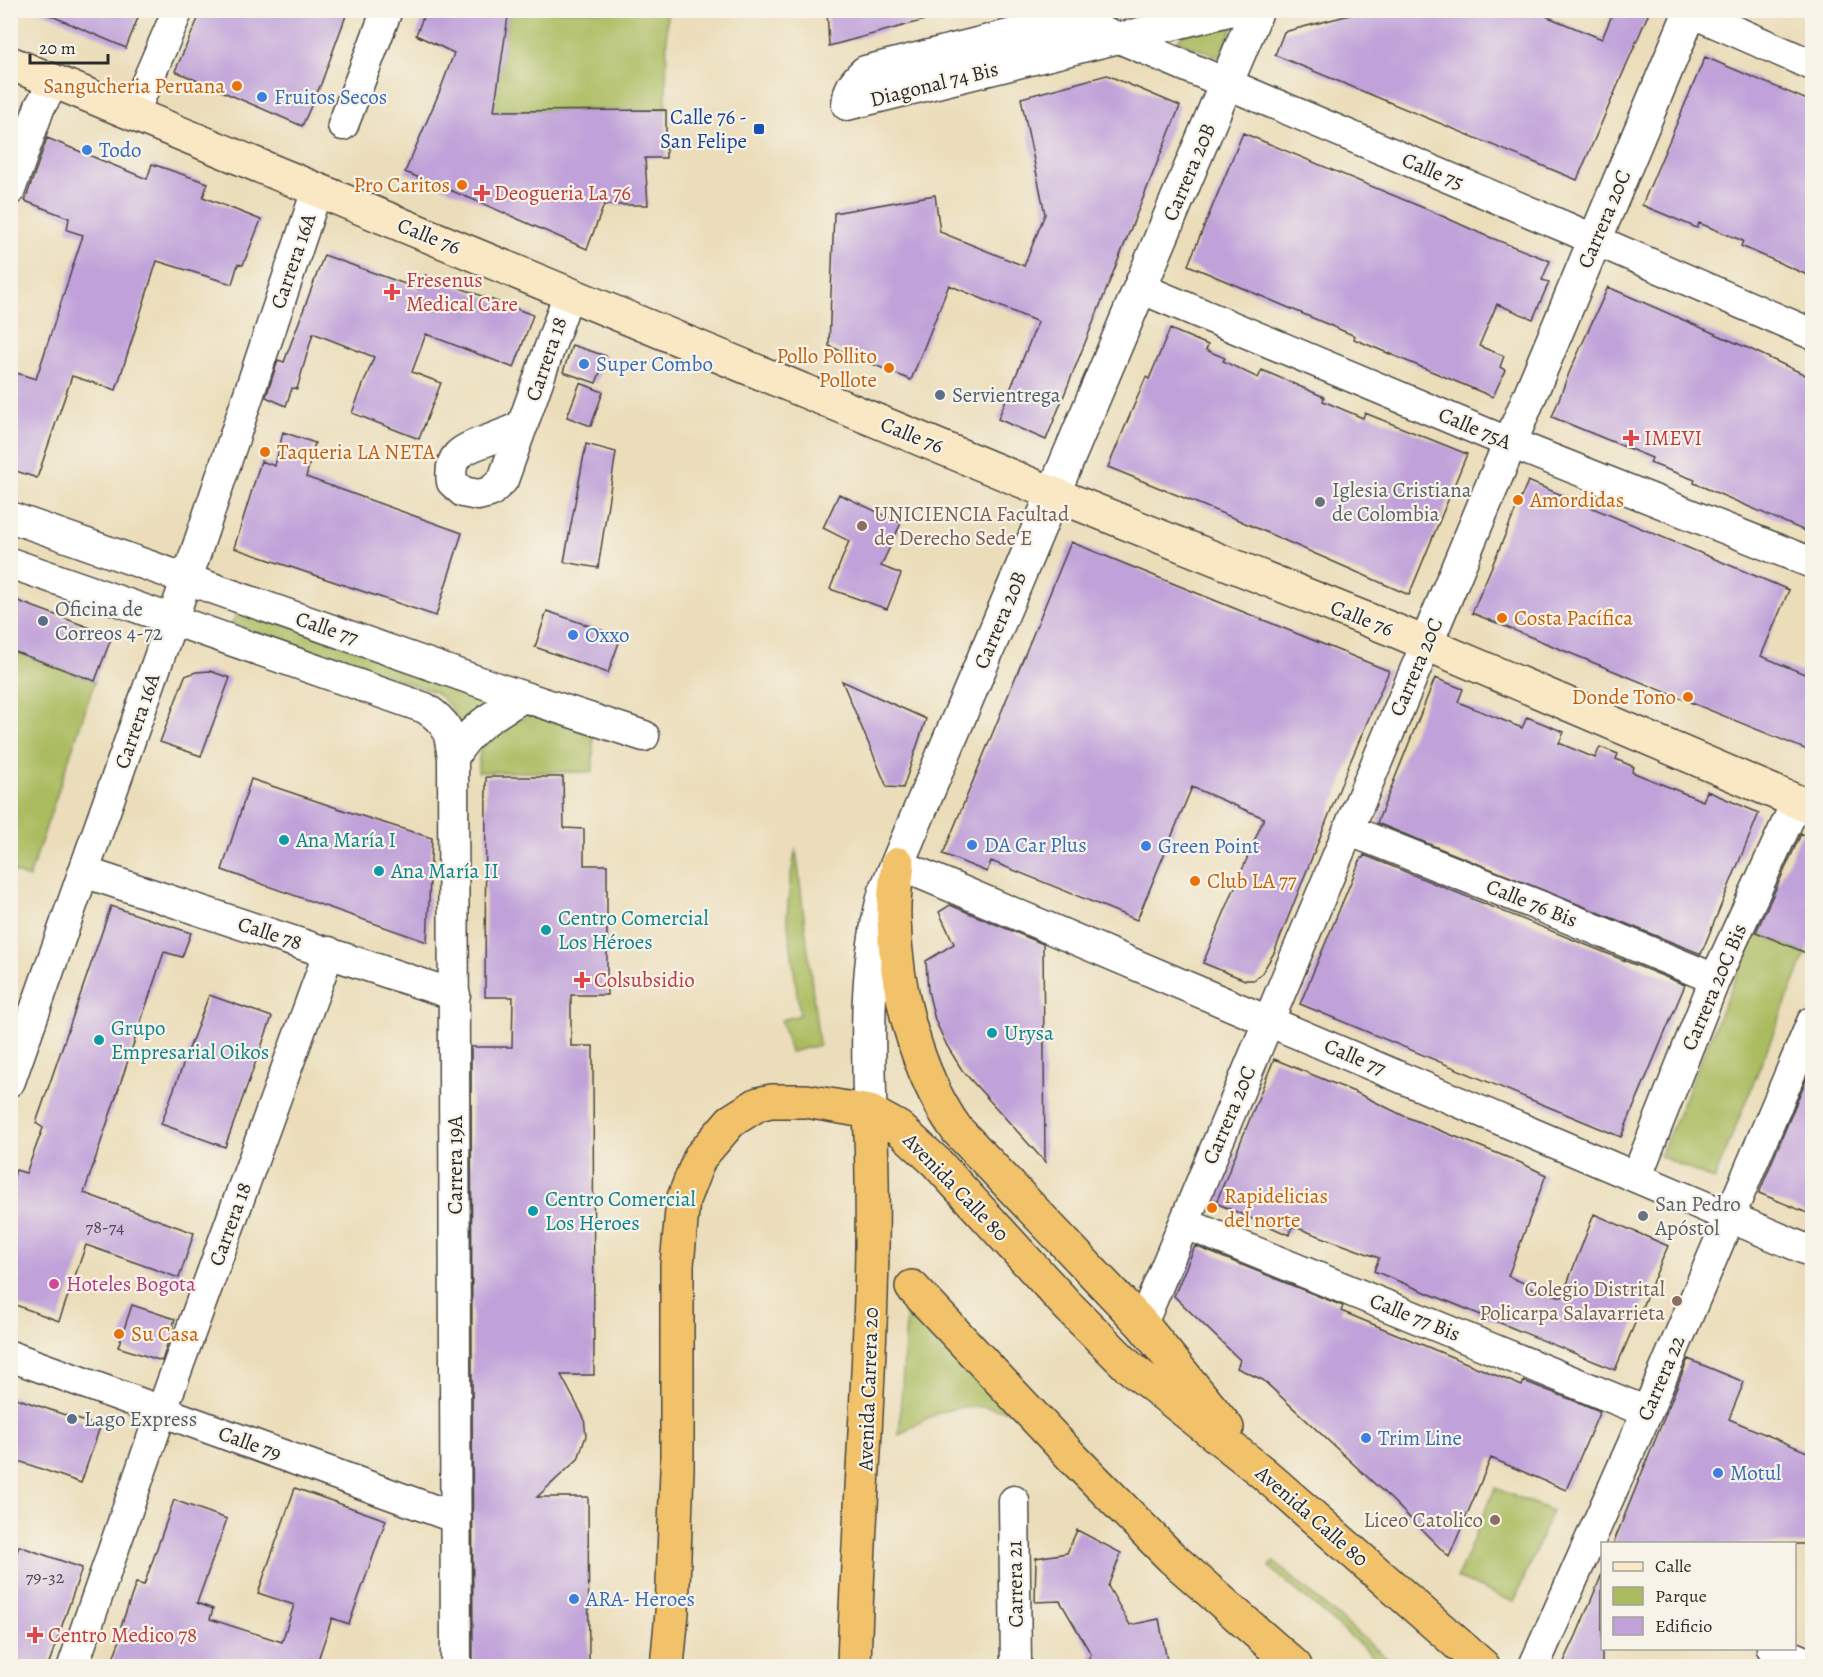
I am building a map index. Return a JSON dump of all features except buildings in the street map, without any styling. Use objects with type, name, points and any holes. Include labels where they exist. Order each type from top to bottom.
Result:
[{"type":"highway","points":[[898,864],[894,915],[897,969],[917,1052],[944,1112],[957,1131],[1142,1324],[1262,1472]]},
{"type":"highway","name":"Avenida Calle 80","points":[[667,1666],[672,1613],[677,1469],[677,1265],[683,1200],[700,1157],[719,1134],[731,1121],[758,1104],[771,1101],[806,1101],[870,1112],[899,1128],[929,1155],[1067,1305],[1128,1366],[1262,1472],[1483,1666]]},
{"type":"highway","name":"Avenida Carrera 20","points":[[854,1666],[872,1281],[870,1112]]},
{"type":"highway","points":[[912,1287],[1072,1458],[1171,1557],[1295,1666]]},
{"type":"main road","name":"Calle 76","points":[[10,63],[1054,494],[1426,644],[1805,804]]},
{"type":"street","points":[[133,114],[178,10]]},
{"type":"street","points":[[343,125],[387,10]]},
{"type":"street","name":"Diagonal 74 Bis","points":[[1108,10],[1064,15],[864,71],[853,81],[848,93],[847,105],[1233,10]]},
{"type":"street","name":"Carrera 20B","points":[[870,1112],[868,1029],[872,952],[885,893],[1257,10]]},
{"type":"street","points":[[1691,11],[1812,65]]},
{"type":"street","name":"Carrera 20C","points":[[1142,1324],[1691,11]]},
{"type":"street","name":"Calle 75","points":[[1064,15],[1812,334]]},
{"type":"street","points":[[10,190],[40,106],[56,82]]},
{"type":"street","name":"Carrera 16A","points":[[10,1081],[187,579],[317,190]]},
{"type":"street","name":"Calle 75A","points":[[1140,288],[1510,443],[1812,563]]},
{"type":"street","name":"Carrera 18","points":[[523,425],[569,293]]},
{"type":"street","name":"Calle 77","points":[[10,517],[644,736]]},
{"type":"street","name":"Calle 77","points":[[10,563],[425,708],[438,717],[447,728],[453,758]]},
{"type":"street","points":[[453,758],[462,742],[480,724],[523,696]]},
{"type":"street","name":"Carrera 19A","points":[[453,758],[456,1666]]},
{"type":"street","name":"Carrera 20C Bis","points":[[1637,1176],[1715,979],[1805,804]]},
{"type":"street","name":"Calle 76 Bis","points":[[1348,830],[1715,979]]},
{"type":"street","name":"Calle 77","points":[[898,864],[1812,1252]]},
{"type":"street","name":"Calle 78","points":[[84,872],[455,995]]},
{"type":"street","name":"Carrera 18","points":[[73,1666],[162,1410],[329,952]]},
{"type":"street","name":"Carrera 22","points":[[1601,1542],[1647,1412],[1812,1022]]},
{"type":"street","name":"Calle 77 Bis","points":[[1184,1223],[1647,1412]]},
{"type":"street","name":"Calle 79","points":[[10,1356],[456,1518]]},
{"type":"street","name":"Carrera 21","points":[[1014,1501],[1016,1666]]},
{"type":"street","name":"Carrera 22","points":[[1534,1666],[1590,1574],[1601,1543]]},
{"type":"street","points":[[1777,1650],[1812,1665]]},
{"type":"green space","points":[[509,11],[667,11],[666,110],[493,111]]},
{"type":"green space","points":[[1235,22],[1220,57],[1177,41],[1183,34]]},
{"type":"green space","points":[[238,609],[496,697],[458,729],[451,708],[435,692],[232,624]]},
{"type":"green space","points":[[10,650],[95,681],[29,878],[11,871]]},
{"type":"green space","points":[[532,715],[593,731],[593,772],[478,772],[480,748],[507,725]]},
{"type":"green space","points":[[796,849],[819,1045],[790,1052],[781,1020],[800,1015],[787,917],[790,879]]},
{"type":"green space","points":[[1755,932],[1806,953],[1714,1180],[1660,1156]]},
{"type":"green space","points":[[907,1306],[1014,1412],[980,1407],[954,1409],[941,1412],[899,1435]]},
{"type":"green space","points":[[1495,1488],[1552,1511],[1514,1602],[1457,1578]]},
{"type":"green space","points":[[1274,1562],[1396,1666],[1385,1666],[1269,1567]]},
{"type":"place","name":"Sangucheria Peruana","points":[[237,86]]},
{"type":"place","name":"Fruitos Secos","points":[[262,97]]},
{"type":"place","name":"Calle 76 - San Felipe","points":[[759,129]]},
{"type":"place","name":"Todo","points":[[87,150]]},
{"type":"place","name":"Pro Caritos","points":[[462,185]]},
{"type":"place","name":"Deogueria La 76","points":[[482,193]]},
{"type":"place","name":"Fresenus Medical Care","points":[[392,292]]},
{"type":"place","name":"Super Combo","points":[[584,364]]},
{"type":"place","name":"Pollo Pollito Pollote","points":[[889,368]]},
{"type":"place","name":"Servientrega","points":[[940,395]]},
{"type":"place","name":"IMEVI","points":[[1631,438]]},
{"type":"place","name":"Taqueria LA NETA","points":[[265,452]]},
{"type":"place","name":"Amordidas","points":[[1518,500]]},
{"type":"place","name":"Iglesia Cristiana de Colombia","points":[[1320,502]]},
{"type":"place","name":"UNICIENCIA Facultad de Derecho Sede E","points":[[862,526]]},
{"type":"place","name":"Costa Pacífica","points":[[1502,618]]},
{"type":"place","name":"Oficina de Correos 4-72","points":[[43,621]]},
{"type":"place","name":"Oxxo","points":[[573,635]]},
{"type":"place","name":"Donde Tono","points":[[1688,697]]},
{"type":"place","name":"Ana María I","points":[[284,840]]},
{"type":"place","name":"DA Car Plus","points":[[972,845]]},
{"type":"place","name":"Green Point","points":[[1146,846]]},
{"type":"place","name":"Ana María II","points":[[379,871]]},
{"type":"place","name":"Club LA 77","points":[[1195,881]]},
{"type":"place","name":"Centro Comercial Los Héroes","points":[[546,930]]},
{"type":"place","name":"Colsubsidio","points":[[582,980]]},
{"type":"place","name":"Urysa","points":[[992,1033]]},
{"type":"place","name":"Grupo Empresarial Oikos","points":[[99,1040]]},
{"type":"place","name":"Rapidelicias del norte","points":[[1212,1208]]},
{"type":"place","name":"Centro Comercial Los Heroes","points":[[533,1211]]},
{"type":"place","name":"San Pedro Apóstol","points":[[1643,1216]]},
{"type":"place","name":"Hoteles Bogota","points":[[54,1284]]},
{"type":"place","name":"Colegio Distrital Policarpa Salavarrieta","points":[[1677,1301]]},
{"type":"place","name":"Su Casa","points":[[119,1334]]},
{"type":"place","name":"Lago Express","points":[[72,1419]]},
{"type":"place","name":"Trim Line","points":[[1366,1438]]},
{"type":"place","name":"Motul","points":[[1718,1473]]},
{"type":"place","name":"Liceo Catolico","points":[[1495,1520]]},
{"type":"place","name":"ARA- Heroes","points":[[574,1599]]},
{"type":"place","name":"Centro Medico 78","points":[[35,1635]]}]
